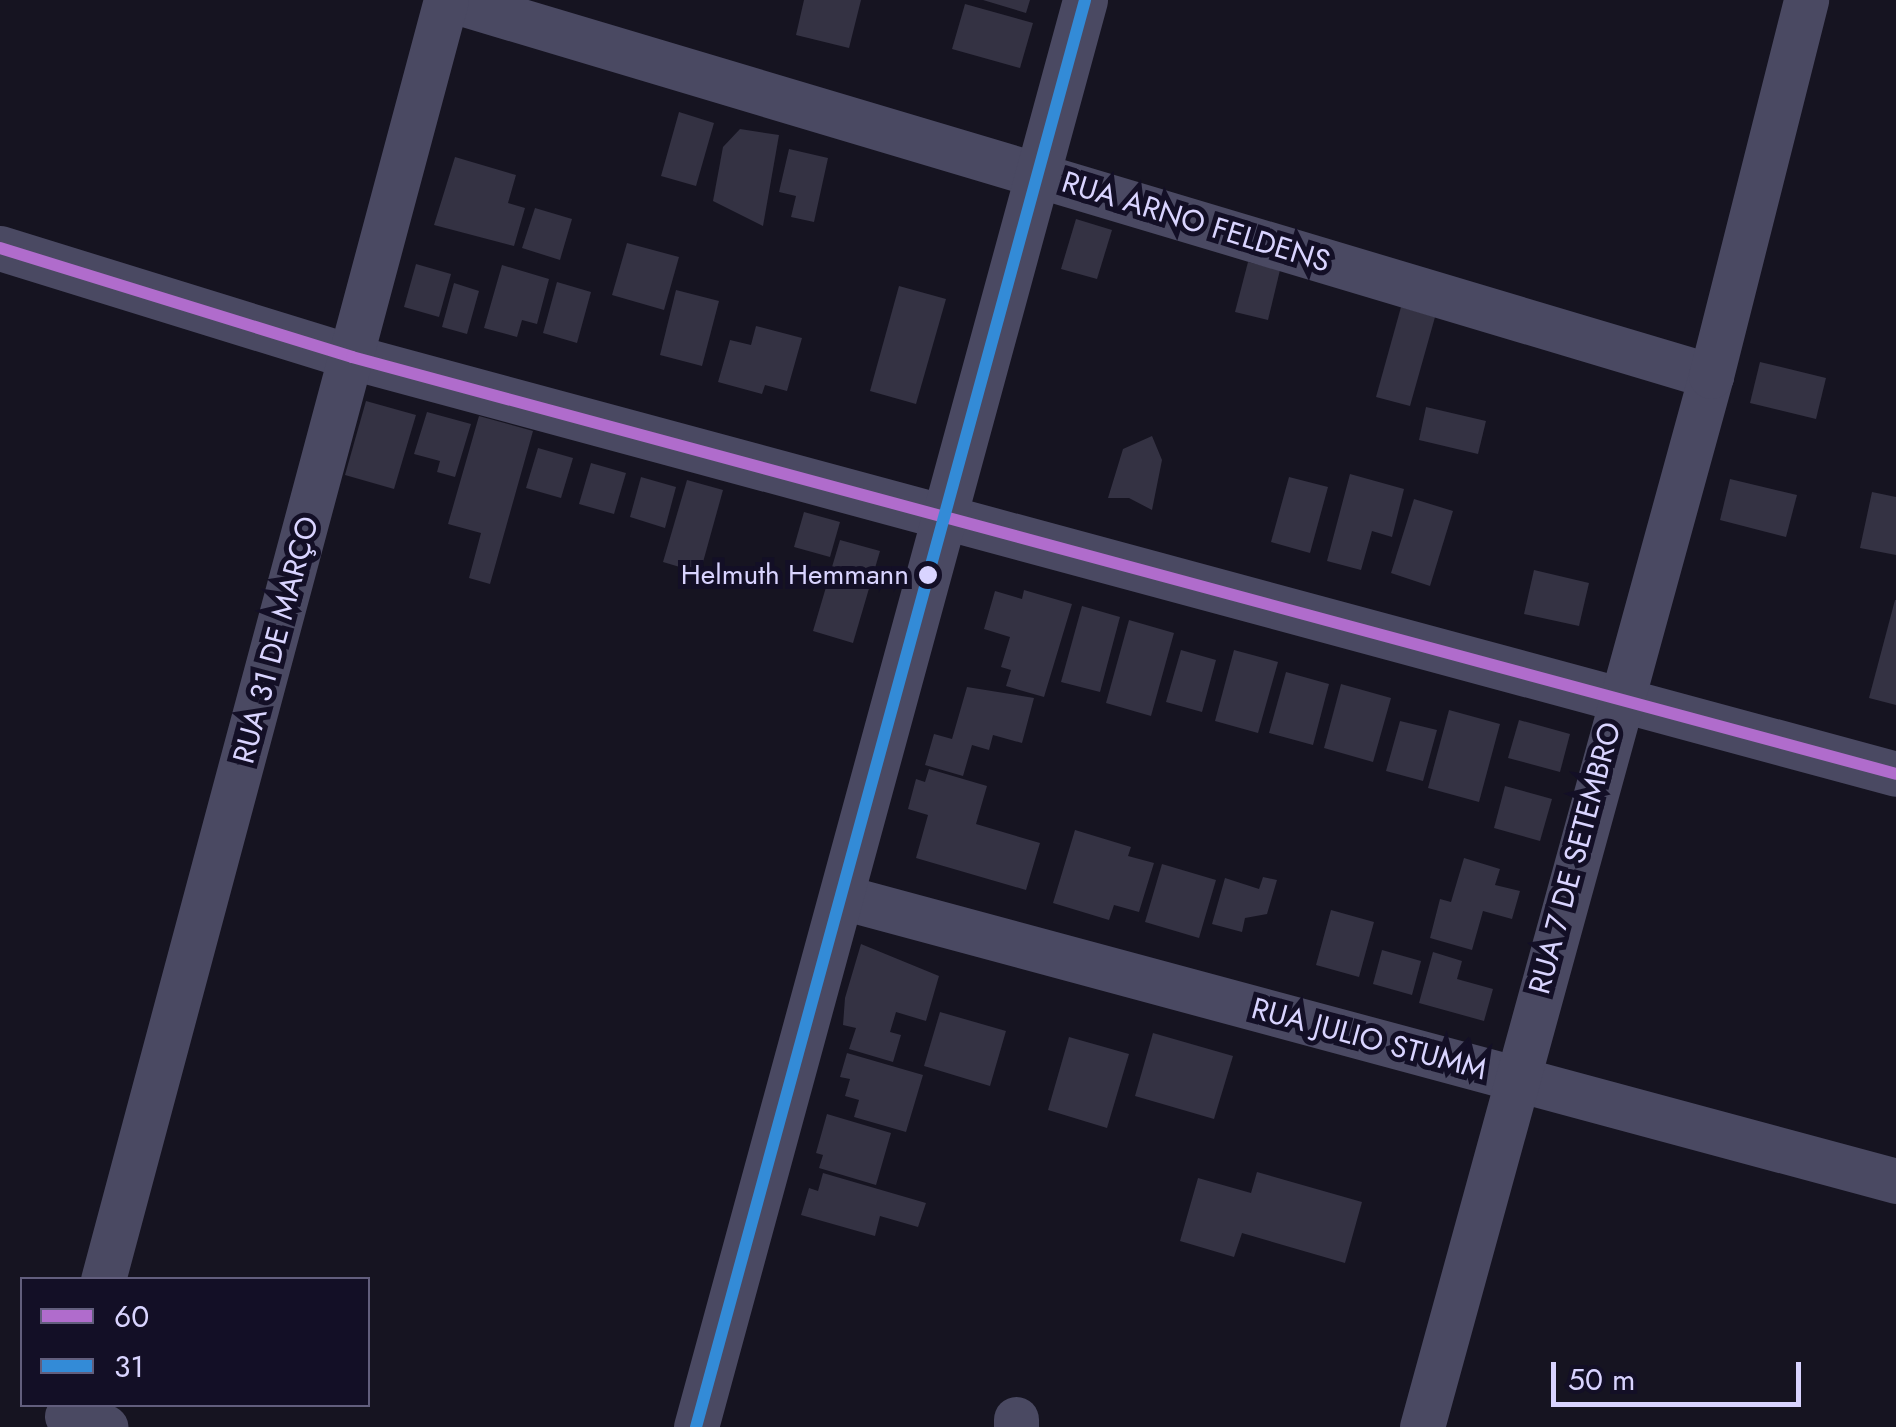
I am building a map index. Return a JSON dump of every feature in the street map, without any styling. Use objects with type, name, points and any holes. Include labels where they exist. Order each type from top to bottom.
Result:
[{"type":"street","name":"RUA ARNO FELDENS","points":[[449,0],[1711,376]]},
{"type":"street","name":"RUA 31 DE MARÇO","points":[[105,1277],[449,0]]},
{"type":"street","points":[[696,1427],[1085,0]]},
{"type":"street","name":"RUA 7 DE SETEMBRO","points":[[1422,1427],[1618,699],[1711,376],[1806,0]]},
{"type":"street","points":[[0,248],[352,357],[1896,774]]},
{"type":"street","name":"RUA JULIO STUMM","points":[[842,897],[1896,1181]]},
{"type":"building","points":[[804,0],[861,0],[849,48],[796,35]]},
{"type":"building","points":[[983,0],[1030,0],[1026,13]]},
{"type":"building","points":[[965,4],[1033,23],[1020,68],[952,49]]},
{"type":"building","points":[[679,112],[714,123],[696,186],[661,176]]},
{"type":"building","points":[[740,129],[779,135],[763,226],[713,201],[723,147]]},
{"type":"building","points":[[789,149],[828,158],[814,222],[791,217],[796,196],[779,192]]},
{"type":"building","points":[[455,157],[516,175],[508,203],[525,208],[514,246],[434,225]]},
{"type":"building","points":[[535,208],[572,219],[560,260],[522,248]]},
{"type":"building","points":[[1076,219],[1112,230],[1097,279],[1061,269]]},
{"type":"building","points":[[627,243],[679,257],[664,310],[612,295]]},
{"type":"building","points":[[1248,262],[1280,270],[1268,320],[1235,312]]},
{"type":"building","points":[[416,264],[451,274],[439,317],[404,307]]},
{"type":"building","points":[[502,265],[549,279],[537,324],[522,320],[517,337],[484,328]]},
{"type":"building","points":[[557,282],[591,292],[577,343],[543,333]]},
{"type":"building","points":[[454,283],[479,291],[467,334],[442,327]]},
{"type":"building","points":[[899,286],[946,299],[916,404],[870,391]]},
{"type":"building","points":[[676,290],[719,301],[702,366],[660,355]]},
{"type":"building","points":[[1401,307],[1435,317],[1410,406],[1376,397]]},
{"type":"building","points":[[756,326],[802,338],[787,391],[765,385],[762,394],[718,382],[730,340],[751,345]]},
{"type":"building","points":[[1760,362],[1826,378],[1816,419],[1750,403]]},
{"type":"building","points":[[366,401],[416,415],[394,489],[345,475]]},
{"type":"building","points":[[1426,407],[1486,421],[1478,454],[1419,440]]},
{"type":"building","points":[[427,412],[471,424],[455,477],[437,472],[440,461],[414,454]]},
{"type":"building","points":[[479,416],[533,431],[490,584],[469,578],[481,533],[448,524]]},
{"type":"building","points":[[1152,436],[1162,460],[1152,510],[1129,498],[1108,498],[1123,449]]},
{"type":"building","points":[[538,448],[573,458],[561,498],[526,488]]},
{"type":"building","points":[[591,463],[626,473],[614,514],[579,504]]},
{"type":"building","points":[[1350,474],[1404,489],[1392,537],[1372,531],[1361,570],[1327,561]]},
{"type":"building","points":[[641,477],[676,487],[665,528],[630,517]]},
{"type":"building","points":[[1289,477],[1328,487],[1310,553],[1271,542]]},
{"type":"building","points":[[1730,479],[1797,495],[1786,537],[1720,520]]},
{"type":"building","points":[[687,480],[723,490],[700,573],[663,562]]},
{"type":"building","points":[[1872,492],[1896,497],[1896,555],[1860,548]]},
{"type":"building","points":[[1414,499],[1453,511],[1430,586],[1391,573]]},
{"type":"building","points":[[804,512],[840,522],[830,557],[794,547]]},
{"type":"building","points":[[840,540],[880,551],[853,643],[813,631]]},
{"type":"building","points":[[1534,570],[1589,583],[1579,626],[1524,614]]},
{"type":"building","points":[[1024,590],[1072,604],[1044,697],[1006,686],[1011,670],[1001,667],[1010,637],[984,629],[995,591],[1022,599]]},
{"type":"building","points":[[1896,600],[1896,705],[1869,698]]},
{"type":"building","points":[[1082,606],[1120,617],[1100,692],[1061,682]]},
{"type":"building","points":[[1129,620],[1174,633],[1151,716],[1106,703]]},
{"type":"building","points":[[1181,650],[1216,660],[1202,712],[1166,702]]},
{"type":"building","points":[[1234,650],[1278,662],[1258,733],[1215,721]]},
{"type":"building","points":[[1286,672],[1329,684],[1313,745],[1269,733]]},
{"type":"building","points":[[1341,684],[1391,698],[1373,762],[1324,748]]},
{"type":"building","points":[[967,687],[1034,698],[1022,743],[993,735],[989,750],[972,745],[963,776],[925,765],[934,734],[952,739]]},
{"type":"building","points":[[1449,710],[1500,724],[1479,802],[1428,788]]},
{"type":"building","points":[[1519,720],[1570,734],[1560,772],[1508,758]]},
{"type":"building","points":[[1400,721],[1437,730],[1423,781],[1386,771]]},
{"type":"building","points":[[929,769],[987,786],[976,824],[1040,843],[1026,890],[916,858],[928,815],[908,809],[916,779],[925,782]]},
{"type":"building","points":[[1505,786],[1552,799],[1540,841],[1494,828]]},
{"type":"building","points":[[1075,830],[1131,847],[1128,856],[1154,863],[1139,912],[1114,905],[1109,920],[1053,903]]},
{"type":"building","points":[[1464,858],[1500,869],[1495,885],[1520,891],[1512,919],[1483,911],[1472,950],[1430,938],[1440,899],[1451,902]]},
{"type":"building","points":[[1162,864],[1216,880],[1199,938],[1145,922]]},
{"type":"building","points":[[1263,877],[1277,880],[1267,914],[1245,918],[1242,932],[1212,924],[1225,878],[1259,889]]},
{"type":"building","points":[[1331,910],[1374,922],[1359,977],[1316,965]]},
{"type":"building","points":[[861,944],[939,976],[926,1021],[896,1012],[890,1032],[901,1035],[893,1062],[849,1049],[856,1028],[843,1025],[845,998]]},
{"type":"building","points":[[1382,950],[1421,961],[1412,995],[1373,984]]},
{"type":"building","points":[[1433,952],[1462,961],[1457,979],[1493,989],[1484,1021],[1419,1003]]},
{"type":"building","points":[[940,1012],[1006,1031],[990,1086],[924,1066]]},
{"type":"building","points":[[1153,1033],[1233,1056],[1214,1119],[1135,1096]]},
{"type":"building","points":[[1069,1037],[1129,1054],[1107,1128],[1048,1110]]},
{"type":"building","points":[[847,1053],[923,1075],[906,1132],[854,1117],[859,1100],[845,1096],[850,1079],[840,1077]]},
{"type":"building","points":[[827,1114],[891,1133],[876,1185],[819,1168],[823,1155],[816,1153]]},
{"type":"building","points":[[1257,1172],[1362,1202],[1345,1263],[1242,1233],[1234,1257],[1180,1241],[1198,1178],[1251,1193]]},
{"type":"building","points":[[823,1173],[926,1203],[918,1227],[880,1216],[875,1236],[801,1215],[809,1188],[818,1191]]},
{"type":"transit line","name":"31","points":[[696,1427],[1085,0]]},
{"type":"transit line","name":"60","points":[[0,248],[352,357],[1896,774]]},
{"type":"place","name":"Helmuth Hemmann","points":[[928,575]]}]
